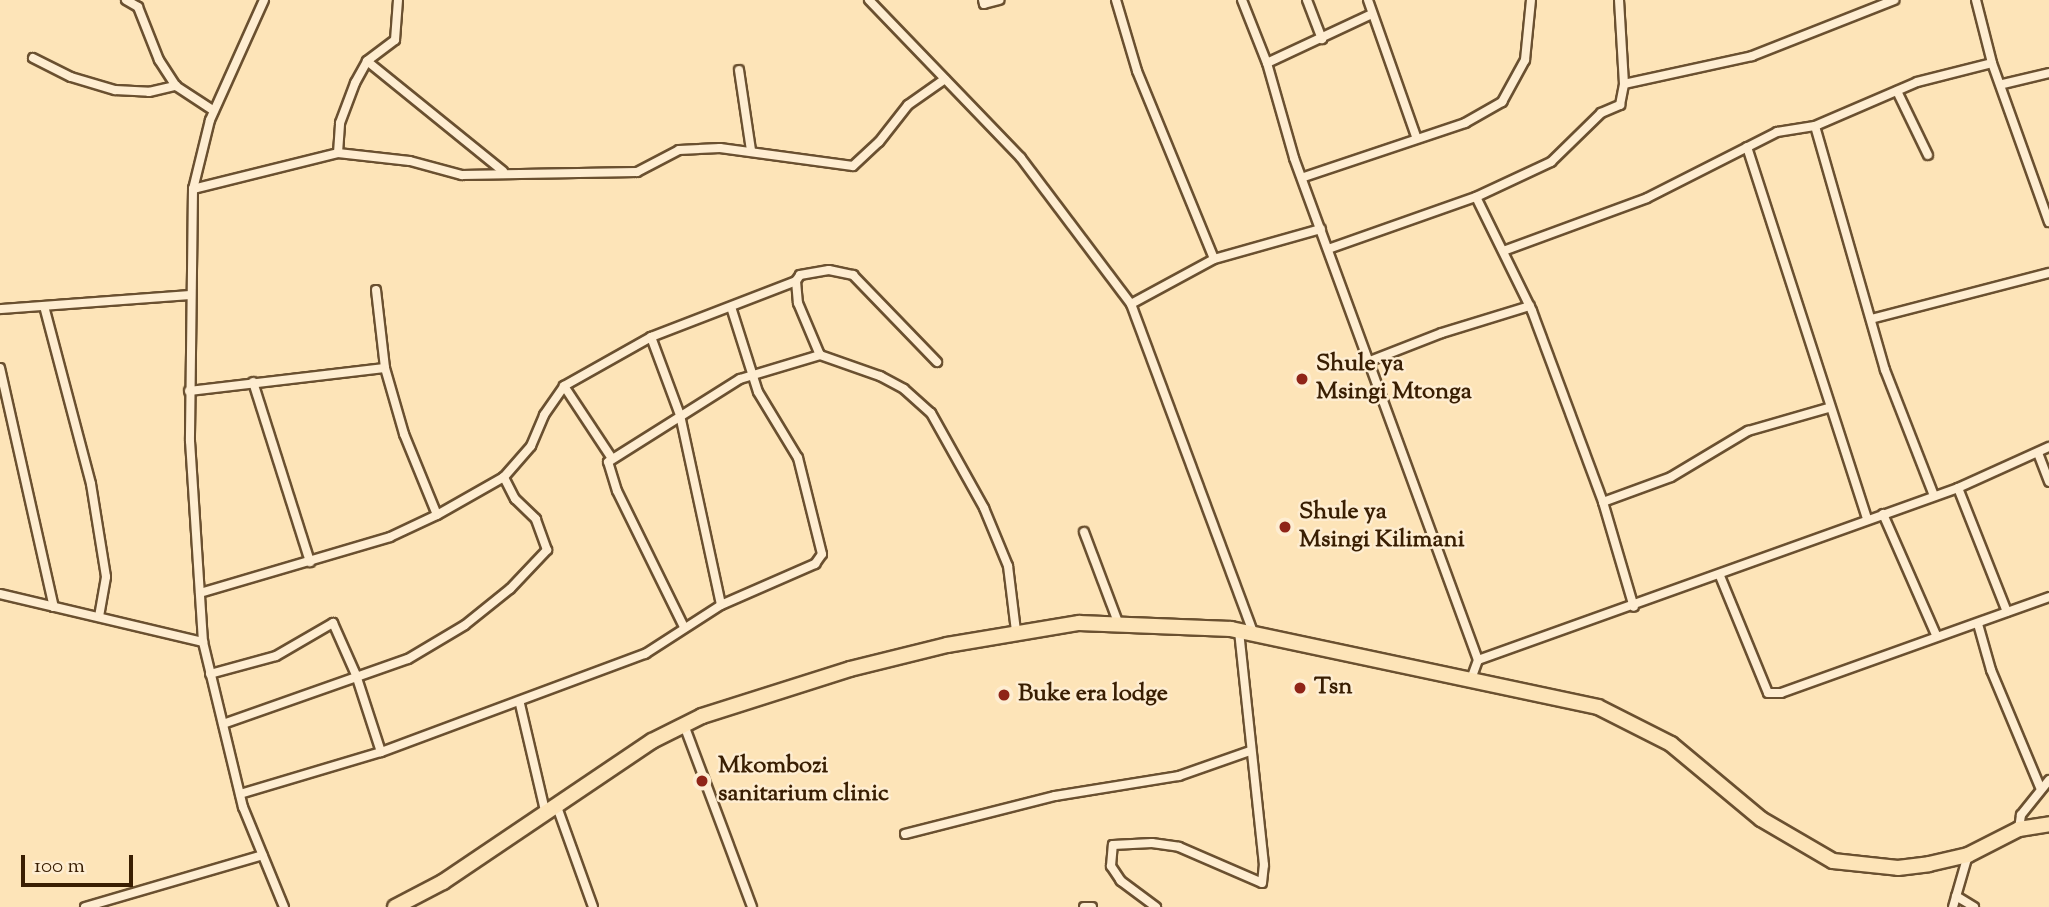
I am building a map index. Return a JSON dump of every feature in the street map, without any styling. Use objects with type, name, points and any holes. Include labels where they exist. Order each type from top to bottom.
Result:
[{"type":"highway","points":[[395,907],[443,882],[551,807],[684,725],[850,669],[1017,631],[1118,622],[1247,632],[1598,707],[1671,744],[1790,838],[1833,861],[1898,868],[1968,855],[2020,829],[2049,824]]},
{"type":"street","points":[[125,0],[138,8],[159,60],[176,86],[214,111]]},
{"type":"street","points":[[264,0],[214,111],[193,189],[189,295],[190,391],[203,642],[240,794],[284,907]]},
{"type":"street","points":[[338,153],[340,123],[367,61],[395,40],[398,0]]},
{"type":"street","points":[[869,0],[1021,158],[1131,304],[1247,632],[1250,751],[1265,865],[1262,883],[1179,847],[1152,842],[1113,845],[1111,866],[1121,881],[1156,907]]},
{"type":"street","points":[[983,0],[984,4],[999,0]]},
{"type":"street","points":[[1116,0],[1137,71],[1214,258]]},
{"type":"street","points":[[1242,0],[1267,63],[1321,229],[1331,248],[1478,660],[1471,679]]},
{"type":"street","points":[[1307,0],[1322,39]]},
{"type":"street","points":[[1368,0],[1416,136]]},
{"type":"street","points":[[1304,177],[1416,136],[1465,123],[1502,102],[1525,60],[1531,0]]},
{"type":"street","points":[[1331,248],[1476,197],[1551,162],[1601,113],[1620,105],[1624,84],[1619,0]]},
{"type":"street","points":[[1624,84],[1752,56],[1894,0]]},
{"type":"street","points":[[1976,0],[1992,63],[2003,84],[2049,222]]},
{"type":"street","points":[[1267,63],[1373,14]]},
{"type":"street","points":[[33,58],[71,77],[115,90],[149,92],[176,86]]},
{"type":"street","points":[[367,61],[505,172]]},
{"type":"street","points":[[1506,250],[1647,198],[1776,132],[1815,126],[1897,90],[1992,63]]},
{"type":"street","points":[[739,70],[751,150]]},
{"type":"street","points":[[2003,84],[2049,73]]},
{"type":"street","points":[[193,189],[338,153],[410,161],[462,175],[505,172],[637,172],[679,150],[751,150],[853,166],[879,142],[908,105],[946,79]]},
{"type":"street","points":[[1897,90],[1928,155]]},
{"type":"street","points":[[1815,126],[1885,370],[1934,495]]},
{"type":"street","points":[[1746,147],[1828,408],[1867,519]]},
{"type":"street","points":[[1476,197],[1506,250],[1530,306],[1603,502],[1634,607]]},
{"type":"street","points":[[1131,304],[1214,258],[1321,229]]},
{"type":"street","points":[[200,593],[390,537],[436,515],[504,477],[531,446],[564,386],[651,337],[796,281],[800,275],[829,270],[853,275],[937,362]]},
{"type":"street","points":[[1871,318],[2049,273]]},
{"type":"street","points":[[796,281],[798,303],[820,355]]},
{"type":"street","points":[[376,289],[385,368],[404,434],[436,515]]},
{"type":"street","points":[[0,309],[189,295]]},
{"type":"street","points":[[44,306],[91,484],[106,577],[99,615]]},
{"type":"street","points":[[1370,362],[1442,332],[1530,306]]},
{"type":"street","points":[[240,794],[381,752],[520,704],[645,654],[683,625],[815,564],[822,554],[799,458],[758,392],[731,307]]},
{"type":"street","points":[[651,337],[680,415],[722,605]]},
{"type":"street","points":[[683,625],[617,491],[608,462],[611,457],[752,373],[820,355],[880,376],[904,389],[931,412],[984,508],[1008,566],[1017,631]]},
{"type":"street","points":[[0,368],[54,607]]},
{"type":"street","points":[[190,391],[385,368]]},
{"type":"street","points":[[253,382],[310,562]]},
{"type":"street","points":[[564,386],[611,457]]},
{"type":"street","points":[[1603,502],[1671,477],[1748,431],[1828,408]]},
{"type":"street","points":[[1478,660],[1634,607],[1867,519],[1958,488],[2049,447]]},
{"type":"street","points":[[2038,453],[2049,482]]},
{"type":"street","points":[[223,724],[356,675],[408,659],[465,625],[547,550],[536,519],[515,499],[504,477]]},
{"type":"street","points":[[1958,488],[2007,612]]},
{"type":"street","points":[[1883,514],[1936,635]]},
{"type":"street","points":[[1084,531],[1118,622]]},
{"type":"street","points":[[1720,576],[1768,693],[1781,692],[1936,635],[1978,624],[2049,598]]},
{"type":"street","points":[[0,594],[99,615],[203,642]]},
{"type":"street","points":[[210,674],[276,656],[333,623],[356,675],[381,752]]},
{"type":"street","points":[[1978,624],[1991,670],[2040,787]]},
{"type":"street","points":[[520,704],[551,807],[593,907]]},
{"type":"street","points":[[684,725],[752,907]]},
{"type":"street","points":[[905,834],[1055,796],[1179,776],[1250,751]]},
{"type":"street","points":[[2020,829],[2021,816],[2040,787],[2049,780]]},
{"type":"street","points":[[85,907],[263,855]]},
{"type":"street","points":[[1953,907],[1968,855]]},
{"type":"street","points":[[1956,896],[1974,907]]},
{"type":"street","points":[[1084,907],[1092,907]]},
{"type":"place","name":"Shule ya Msingi Mtonga","points":[[1302,379]]},
{"type":"place","name":"Shule ya Msingi Kilimani","points":[[1285,527]]},
{"type":"place","name":"Tsn","points":[[1300,688]]},
{"type":"place","name":"Buke era lodge","points":[[1004,695]]},
{"type":"place","name":"Mkombozi sanitarium clinic","points":[[702,781]]}]
